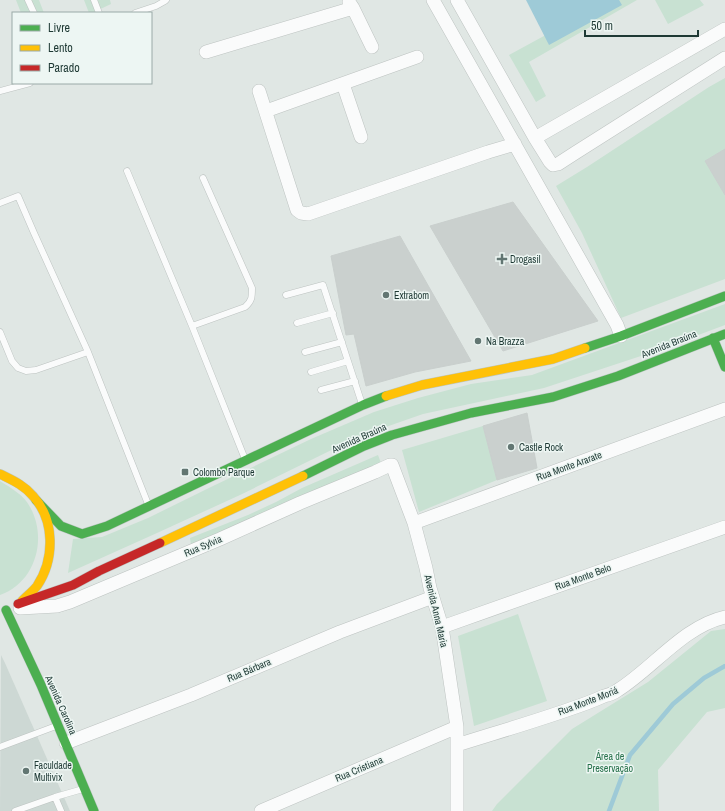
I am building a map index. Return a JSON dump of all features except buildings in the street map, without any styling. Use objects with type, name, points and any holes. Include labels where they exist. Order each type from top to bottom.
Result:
[{"type":"street","points":[[433,0],[617,326],[621,336]]},
{"type":"street","points":[[458,0],[535,138],[550,162],[554,165],[558,164],[725,58]]},
{"type":"street","points":[[206,52],[350,4],[372,47]]},
{"type":"street","points":[[535,138],[725,29]]},
{"type":"street","points":[[266,111],[417,57]]},
{"type":"street","points":[[343,84],[361,137]]},
{"type":"street","points":[[259,91],[297,210],[301,213],[308,214],[515,144]]},
{"type":"street","points":[[36,500],[60,526],[82,534],[107,526],[363,405],[386,396],[422,386],[553,359],[621,336],[725,296]]},
{"type":"street","name":"Avenida Braúna","points":[[8,609],[74,585],[98,571],[288,484],[364,446],[392,435],[471,413],[553,397],[618,376],[725,334]]},
{"type":"street","points":[[713,338],[725,367]]},
{"type":"street","name":"Rua Monte Ararate","points":[[414,523],[725,409]]},
{"type":"street","name":"Rua Sylvia","points":[[8,609],[57,606],[70,602],[392,465]]},
{"type":"street","name":"Avenida Anna Maria","points":[[392,465],[414,523],[430,588],[442,627],[457,727],[457,811]]},
{"type":"street","points":[[0,474],[12,479],[30,492],[42,509],[49,528],[51,539],[49,560],[41,580],[26,597],[8,609]]},
{"type":"street","name":"Rua Monte Belo","points":[[442,627],[725,527]]},
{"type":"street","name":"Rua Bárbara","points":[[66,743],[191,695],[340,632],[433,597]]},
{"type":"street","name":"Avenida Carolina","points":[[8,609],[94,811]]},
{"type":"street","name":"Rua Monte Moriá","points":[[457,745],[555,714],[617,691],[634,679],[671,647],[699,627],[715,619],[725,617]]},
{"type":"street","name":"Rua Cristiana","points":[[261,811],[457,727]]},
{"type":"lane","points":[[28,0],[34,12]]},
{"type":"lane","points":[[94,0],[99,12]]},
{"type":"lane","points":[[138,12],[156,6],[166,0]]},
{"type":"lane","points":[[0,91],[26,84]]},
{"type":"lane","points":[[127,171],[192,326],[246,461]]},
{"type":"lane","points":[[192,326],[245,307],[250,303],[252,296],[252,288],[203,178]]},
{"type":"lane","points":[[0,203],[18,196],[88,352],[149,506]]},
{"type":"lane","points":[[286,295],[323,285],[363,405]]},
{"type":"lane","points":[[297,323],[332,314]]},
{"type":"lane","points":[[0,332],[12,361],[18,368],[26,371],[36,370],[88,352]]},
{"type":"lane","points":[[305,352],[342,342]]},
{"type":"lane","points":[[311,372],[348,361]]},
{"type":"lane","points":[[321,390],[355,381]]},
{"type":"lane","points":[[0,747],[58,725]]},
{"type":"lane","points":[[15,811],[55,797],[85,789]]},
{"type":"lane","points":[[55,797],[61,811]]},
{"type":"shaded area","name":"Faculdade Multivix","points":[[1,655],[5,663],[70,811],[0,811]]},
{"type":"green space","points":[[16,0],[39,0],[44,12],[21,12]]},
{"type":"green space","points":[[84,0],[110,0],[111,4],[94,12],[89,12]]},
{"type":"green space","points":[[610,0],[637,0],[529,62],[546,96],[536,102],[509,55]]},
{"type":"green space","points":[[655,0],[700,0],[704,5],[668,24]]},
{"type":"green space","points":[[725,78],[725,149],[705,161],[725,195],[725,279],[621,318],[582,233],[556,186]]},
{"type":"green space","points":[[725,304],[725,325],[653,352],[544,388],[423,414],[360,436],[240,495],[68,573],[73,539],[102,537],[148,518],[311,439],[374,412],[418,398],[471,384],[532,375]]},
{"type":"green space","points":[[483,426],[497,480],[419,512],[402,450]]},
{"type":"green space","points":[[378,455],[381,463],[191,545],[190,538],[248,515],[302,488]]},
{"type":"green space","points":[[0,481],[17,492],[30,507],[35,519],[38,533],[38,546],[30,570],[22,581],[12,589],[0,595]]},
{"type":"green space","points":[[518,614],[547,701],[474,726],[458,636]]},
{"type":"green space","name":"Área de Preservação","points":[[725,629],[725,708],[707,712],[658,770],[659,811],[492,811],[497,804],[572,729],[648,682],[711,631]]},
{"type":"water","points":[[526,0],[619,0],[622,5],[549,45]]},
{"type":"waterway","points":[[609,811],[630,755],[673,704],[704,678],[725,666]]},
{"type":"traffic: fast","points":[[585,348],[621,336],[725,296]]},
{"type":"traffic: fast","points":[[303,476],[364,446],[392,435],[471,413],[553,397],[618,376],[725,334]]},
{"type":"traffic: fast","points":[[713,338],[725,367]]},
{"type":"traffic: fast","points":[[36,500],[61,526],[82,534],[107,526],[363,405],[386,396]]},
{"type":"traffic: fast","points":[[6,610],[41,685],[94,811]]},
{"type":"traffic: slow","points":[[386,396],[422,385],[553,359],[585,348]]},
{"type":"traffic: slow","points":[[0,474],[22,486],[33,496],[40,506],[49,528],[49,552],[43,575],[37,586],[22,601]]},
{"type":"traffic: slow","points":[[160,543],[303,476]]},
{"type":"traffic: jam","points":[[18,604],[73,585],[99,571],[160,543]]},
{"type":"place","name":"Drogasil","points":[[502,259]]},
{"type":"place","name":"Extrabom","points":[[386,295]]},
{"type":"place","name":"Na Brazza","points":[[478,341]]},
{"type":"place","name":"Castle Rock","points":[[511,447]]},
{"type":"place","name":"Colombo Parque","points":[[185,472]]},
{"type":"place","name":"Faculdade Multivix","points":[[26,771]]}]
